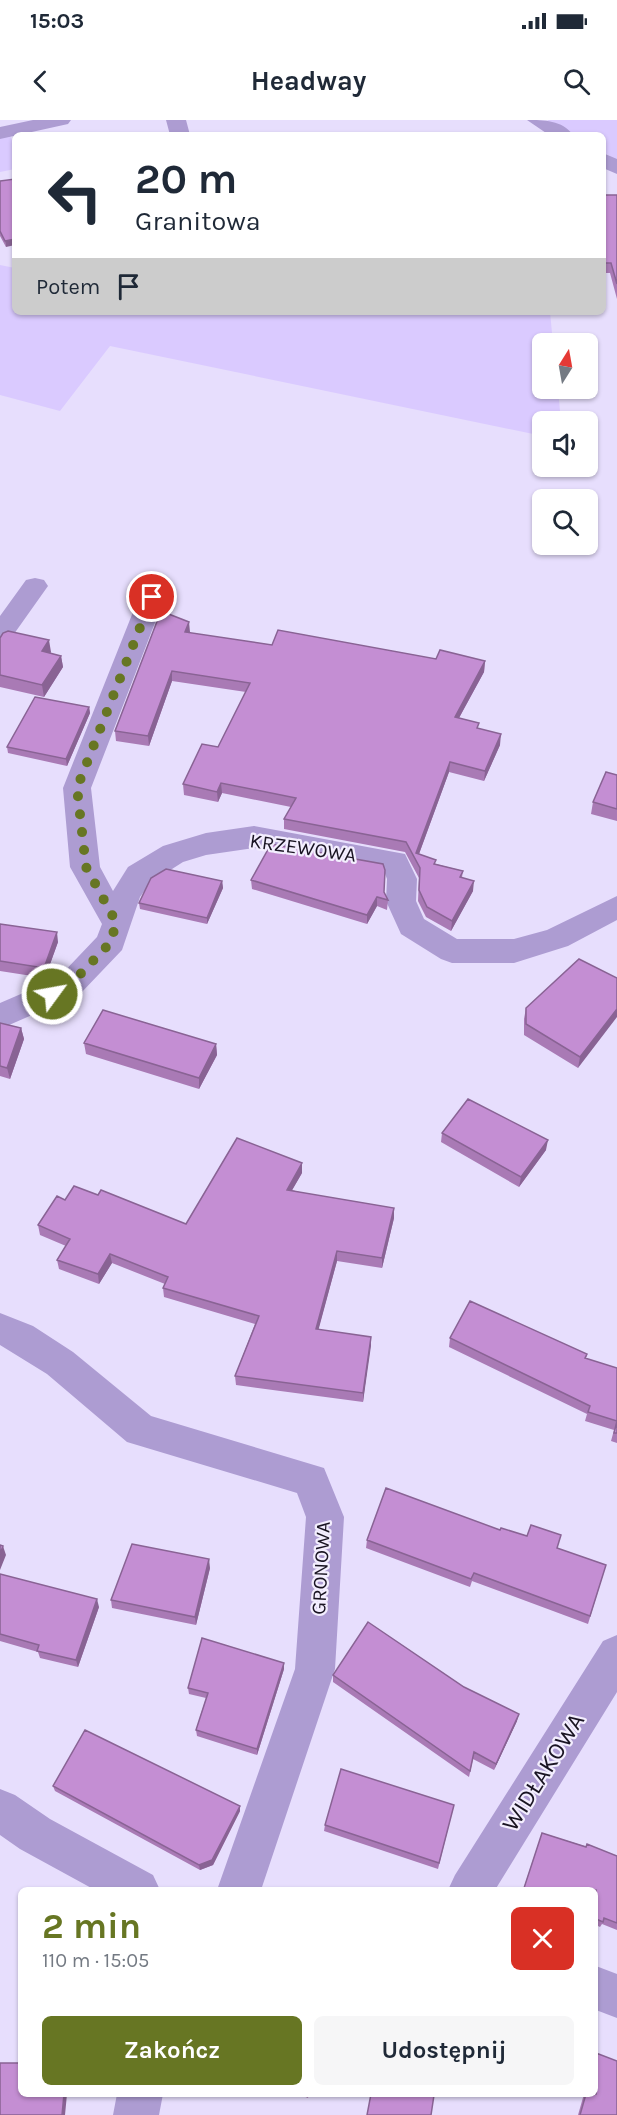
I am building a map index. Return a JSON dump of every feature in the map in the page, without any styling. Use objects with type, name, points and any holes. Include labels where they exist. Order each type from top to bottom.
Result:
[{"type":"street","points":[[0,133],[61,120]]},
{"type":"street","points":[[537,120],[558,132]]},
{"type":"street","points":[[0,635],[35,586]]},
{"type":"street","points":[[116,922],[86,867],[77,788],[152,597]]},
{"type":"street","name":"KRZEWOWA","points":[[0,1017],[69,986],[111,942],[126,895],[139,875],[174,854],[206,844],[254,837],[396,862],[402,879],[401,901],[412,926],[453,951],[514,951],[557,938],[617,907]]},
{"type":"street","name":"GRONOWA","points":[[0,1329],[20,1337],[60,1364],[141,1430],[311,1480],[325,1517],[315,1669],[240,1887]]},
{"type":"street","name":"WIDŁAKOWA","points":[[472,1887],[617,1655]]},
{"type":"street","points":[[0,1809],[35,1834],[132,1887]]},
{"type":"street","points":[[598,1989],[617,1996]]},
{"type":"street","points":[[136,2115],[139,2097]]},
{"type":"shaded area","points":[[547,120],[617,120],[617,160],[606,154],[606,132],[568,132]]},
{"type":"shaded area","points":[[9,133],[12,140],[12,170],[0,172],[0,135]]},
{"type":"shaded area","points":[[0,265],[12,267],[12,315],[550,315],[552,333],[532,333],[532,399],[559,399],[560,411],[532,411],[532,434],[110,346],[60,411],[0,395]]},
{"type":"building","points":[[12,179],[12,240],[5,241],[0,231],[0,181]]},
{"type":"building","points":[[606,195],[617,195],[617,284],[611,263],[606,263]]},
{"type":"building","points":[[161,611],[189,622],[185,632],[272,645],[278,630],[436,659],[440,650],[485,661],[455,717],[479,723],[477,728],[501,734],[485,771],[450,762],[416,853],[436,860],[434,864],[463,871],[460,877],[474,881],[452,921],[427,907],[419,890],[420,868],[406,842],[284,819],[296,798],[221,783],[217,792],[183,784],[202,744],[218,747],[250,683],[172,671],[148,736],[115,731]]},
{"type":"building","points":[[8,631],[49,640],[42,651],[61,656],[42,685],[0,675],[0,638]]},
{"type":"building","points":[[35,697],[89,707],[66,759],[7,747]]},
{"type":"building","points":[[606,772],[617,775],[617,809],[593,802]]},
{"type":"building","points":[[271,844],[383,864],[384,892],[388,900],[377,897],[367,915],[251,880]]},
{"type":"building","points":[[166,869],[222,881],[207,918],[139,903],[151,878]]},
{"type":"building","points":[[0,924],[57,932],[44,968],[0,961]]},
{"type":"building","points":[[579,959],[617,978],[617,1009],[580,1057],[526,1024],[526,1008]]},
{"type":"building","points":[[103,1010],[216,1044],[199,1078],[84,1043]]},
{"type":"building","points":[[0,1023],[21,1028],[7,1068],[0,1066]]},
{"type":"building","points":[[468,1099],[548,1140],[521,1177],[442,1133]]},
{"type":"building","points":[[237,1138],[302,1163],[287,1190],[394,1208],[382,1258],[337,1251],[316,1329],[371,1337],[363,1393],[235,1376],[259,1316],[163,1288],[168,1277],[110,1254],[98,1274],[57,1260],[70,1239],[38,1225],[57,1196],[65,1200],[74,1186],[98,1195],[101,1190],[186,1224]]},
{"type":"building","points":[[470,1301],[587,1354],[585,1358],[617,1368],[617,1421],[588,1412],[590,1406],[450,1338]]},
{"type":"building","points":[[386,1488],[500,1530],[501,1528],[527,1536],[531,1525],[561,1535],[557,1548],[606,1565],[590,1616],[474,1573],[471,1579],[367,1540]]},
{"type":"building","points":[[132,1544],[209,1559],[195,1617],[111,1600]]},
{"type":"building","points":[[0,1574],[97,1599],[76,1660],[37,1651],[39,1645],[0,1634]]},
{"type":"building","points":[[368,1622],[464,1687],[519,1714],[496,1764],[474,1752],[470,1771],[333,1675]]},
{"type":"building","points":[[202,1638],[284,1663],[257,1749],[196,1730],[208,1693],[188,1688]]},
{"type":"building","points":[[85,1730],[240,1806],[212,1860],[199,1865],[53,1786]]},
{"type":"building","points":[[341,1769],[454,1805],[439,1863],[325,1825]]},
{"type":"building","points":[[542,1833],[586,1847],[587,1844],[617,1856],[617,1923],[604,1918],[603,1922],[598,1920],[598,1887],[524,1887]]},
{"type":"building","points":[[598,2054],[617,2061],[617,2115],[580,2115],[585,2097],[598,2097]]},
{"type":"building","points":[[0,2063],[18,2063],[18,2097],[64,2097],[62,2115],[0,2115]]},
{"type":"building","points":[[370,2097],[434,2097],[431,2115],[367,2115]]},
{"type":"route","points":[[52,994],[69,986],[111,942],[116,922],[86,867],[77,788],[152,597]]}]
